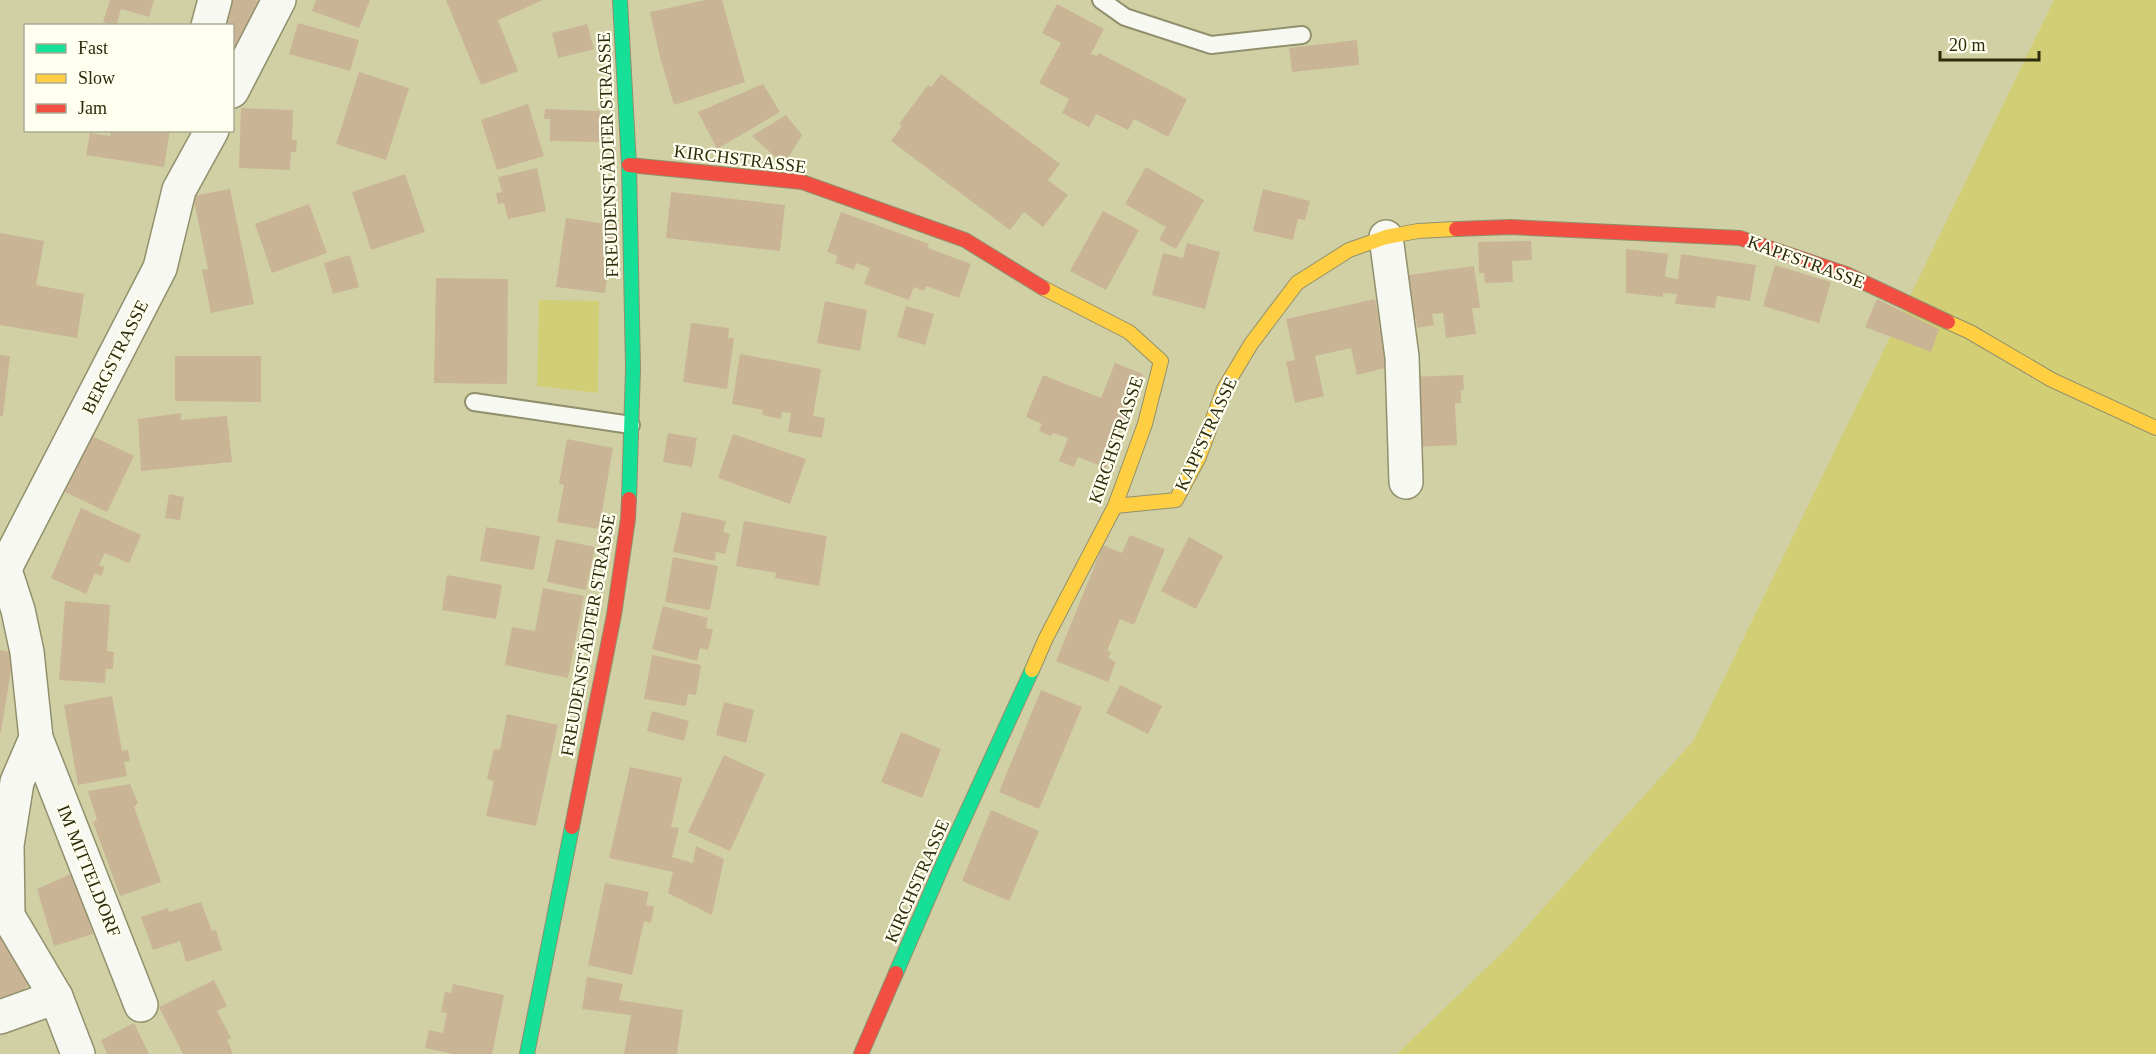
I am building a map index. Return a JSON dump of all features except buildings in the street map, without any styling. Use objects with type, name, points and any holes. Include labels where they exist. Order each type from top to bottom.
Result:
[{"type":"street","points":[[209,24],[215,0]]},
{"type":"street","points":[[234,87],[279,0]]},
{"type":"street","name":"FREUDENSTÄDTER STRASSE","points":[[527,1054],[614,615],[628,519],[633,368],[629,165],[620,0]]},
{"type":"street","points":[[179,190],[185,132]]},
{"type":"street","name":"BERGSTRASSE","points":[[3,574],[160,268],[179,190],[211,132]]},
{"type":"street","name":"KIRCHSTRASSE","points":[[629,165],[801,182],[965,240],[1047,291],[1129,332],[1161,361],[1144,424],[1115,506],[1046,638],[943,864],[861,1054]]},
{"type":"street","name":"KAPFSTRASSE","points":[[1115,506],[1176,501],[1199,457],[1224,389],[1251,344],[1297,283],[1349,250],[1386,237],[1418,231],[1510,227],[1740,238],[1846,274],[1970,332],[2052,380],[2156,428]]},
{"type":"street","points":[[1386,237],[1402,357],[1406,482]]},
{"type":"street","name":"IM MITTELDORF","points":[[3,574],[18,610],[27,652],[36,738],[141,1005]]},
{"type":"street","name":"IM MITTELDORF","points":[[36,738],[17,782],[7,845],[8,916],[56,997],[78,1054]]},
{"type":"street","points":[[0,1017],[56,997]]},
{"type":"lane","points":[[1101,0],[1125,17],[1211,45],[1302,35]]},
{"type":"lane","points":[[474,402],[631,425]]},
{"type":"shaded area","points":[[2054,0],[2156,0],[2156,1054],[1397,1054],[1510,945],[1694,740]]},
{"type":"shaded area","points":[[539,300],[599,301],[598,393],[537,386]]},
{"type":"traffic: fast","points":[[620,0],[629,165],[633,368],[629,499]]},
{"type":"traffic: fast","points":[[896,973],[1032,670]]},
{"type":"traffic: fast","points":[[527,1054],[572,827]]},
{"type":"traffic: slow","points":[[1115,506],[1176,500],[1199,457],[1224,389],[1251,344],[1297,283],[1349,250],[1386,237],[1418,231],[1456,229]]},
{"type":"traffic: slow","points":[[1032,670],[1046,638],[1115,506],[1145,424],[1161,361],[1129,332],[1043,288]]},
{"type":"traffic: slow","points":[[1948,322],[1970,332],[2052,380],[2156,428]]},
{"type":"traffic: jam","points":[[629,165],[802,182],[965,240],[1043,288]]},
{"type":"traffic: jam","points":[[1456,229],[1510,227],[1740,238],[1846,274],[1948,322]]},
{"type":"traffic: jam","points":[[572,827],[614,615],[629,499]]},
{"type":"traffic: jam","points":[[861,1054],[896,973]]}]
